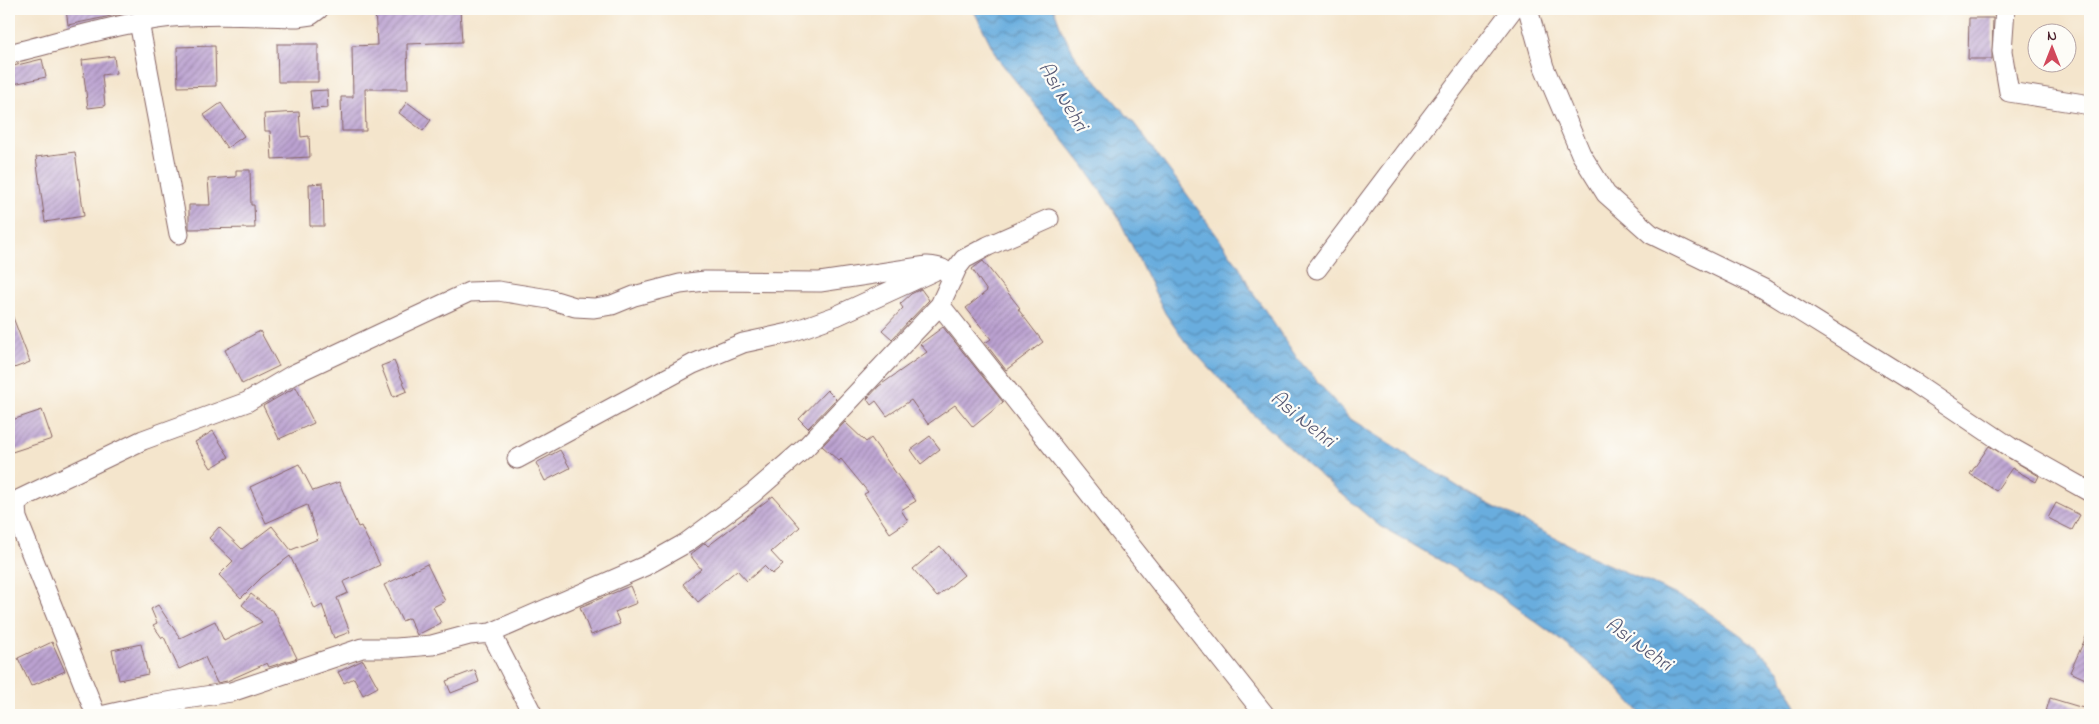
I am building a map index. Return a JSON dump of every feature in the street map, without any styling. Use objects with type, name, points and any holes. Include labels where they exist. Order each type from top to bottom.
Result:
[{"type":"street","points":[[9,54],[138,22],[205,12],[297,17],[311,15],[319,9]]},
{"type":"street","points":[[1317,269],[1513,9]]},
{"type":"street","points":[[1528,9],[1544,67],[1581,154],[1606,194],[1651,234],[1764,289],[1914,383],[2010,447],[2090,492]]},
{"type":"street","points":[[2005,9],[2002,51],[2009,92],[2090,105]]},
{"type":"street","points":[[138,22],[179,234]]},
{"type":"street","points":[[517,459],[693,364],[743,344],[789,333],[947,273],[957,268],[964,259],[988,246],[1049,219]]},
{"type":"street","points":[[927,266],[947,273],[940,305],[806,446],[752,494],[693,537],[627,575],[491,634],[469,635],[432,645],[362,648],[231,692],[154,704],[106,715],[17,518],[16,507],[20,499],[143,440],[247,402],[294,374],[469,292],[498,291],[549,299],[575,307],[594,308],[612,305],[660,288],[705,281],[820,282],[927,266]]},
{"type":"street","points":[[940,305],[1265,715]]},
{"type":"street","points":[[491,634],[533,715]]},
{"type":"water","name":"Asi Nehri","points":[[973,9],[1054,9],[1062,31],[1077,59],[1133,122],[1239,266],[1250,288],[1297,358],[1349,418],[1473,496],[1598,560],[1695,603],[1753,644],[1779,671],[1801,715],[1642,715],[1615,685],[1561,640],[1493,591],[1377,524],[1308,465],[1246,407],[1186,343],[1165,313],[1118,217],[1084,166],[998,59]]},
{"type":"building","points":[[66,9],[124,9],[125,13],[68,25]]},
{"type":"building","points":[[375,9],[460,9],[462,42],[407,44],[408,89],[365,89],[366,131],[342,131],[341,97],[353,97],[352,46],[377,45]]},
{"type":"building","points":[[1969,18],[1993,18],[1992,59],[1968,59]]},
{"type":"building","points":[[277,44],[318,44],[318,82],[278,82]]},
{"type":"building","points":[[215,46],[216,86],[178,87],[177,47]]},
{"type":"building","points":[[114,56],[116,73],[102,75],[105,106],[88,108],[82,60]]},
{"type":"building","points":[[42,59],[46,77],[9,85],[9,67]]},
{"type":"building","points":[[327,90],[328,108],[312,109],[310,91]]},
{"type":"building","points":[[407,102],[431,120],[423,131],[399,113]]},
{"type":"building","points":[[221,103],[244,136],[227,148],[204,115]]},
{"type":"building","points":[[299,112],[301,137],[309,136],[310,157],[272,159],[270,131],[265,131],[264,114]]},
{"type":"building","points":[[75,152],[84,216],[45,222],[36,157]]},
{"type":"building","points":[[236,170],[250,170],[251,205],[254,205],[255,228],[189,229],[189,205],[210,205],[208,179],[236,177]]},
{"type":"building","points":[[323,183],[324,226],[310,226],[309,184]]},
{"type":"building","points":[[983,261],[1020,308],[1018,309],[1043,342],[1006,370],[985,343],[991,339],[966,308],[987,291],[972,269]]},
{"type":"building","points":[[921,289],[929,300],[892,339],[882,330],[903,308],[900,304],[911,294]]},
{"type":"building","points":[[9,307],[30,362],[9,370]]},
{"type":"building","points":[[943,327],[1003,402],[973,427],[955,405],[928,424],[911,400],[887,416],[876,401],[871,405],[867,399],[879,386],[927,352],[920,344]]},
{"type":"building","points":[[260,331],[279,366],[242,384],[225,350]]},
{"type":"building","points":[[394,361],[407,391],[393,397],[381,366]]},
{"type":"building","points":[[296,387],[314,423],[279,439],[263,406]]},
{"type":"building","points":[[827,390],[836,399],[808,428],[799,419]]},
{"type":"building","points":[[42,410],[52,439],[9,453],[9,421]]},
{"type":"building","points":[[845,422],[866,442],[871,438],[916,501],[901,510],[908,521],[890,533],[864,494],[868,492],[841,459],[839,461],[822,446]]},
{"type":"building","points":[[213,431],[229,457],[211,468],[195,442]]},
{"type":"building","points":[[930,436],[940,449],[921,464],[911,450]]},
{"type":"building","points":[[1989,446],[2039,476],[2036,482],[2012,468],[1996,491],[1970,474]]},
{"type":"building","points":[[560,450],[570,468],[545,481],[536,463]]},
{"type":"building","points":[[299,464],[313,491],[339,482],[358,527],[361,526],[380,565],[343,582],[348,593],[337,598],[350,632],[334,638],[322,605],[315,609],[290,556],[262,577],[241,598],[219,575],[233,561],[209,538],[219,527],[242,549],[272,526],[291,550],[318,539],[307,505],[266,523],[250,487]]},
{"type":"building","points":[[773,496],[800,527],[771,552],[783,565],[772,574],[764,566],[747,581],[737,570],[698,602],[683,584],[701,569],[690,555],[705,543],[708,546]]},
{"type":"building","points":[[2056,503],[2080,515],[2072,530],[2048,518]]},
{"type":"building","points":[[940,546],[964,575],[937,597],[913,569]]},
{"type":"building","points":[[427,564],[445,601],[433,607],[441,623],[417,635],[409,618],[402,621],[384,585]]},
{"type":"building","points":[[630,586],[637,603],[615,612],[620,624],[591,635],[580,607]]},
{"type":"building","points":[[251,594],[274,612],[297,658],[269,667],[267,663],[227,681],[217,683],[205,657],[179,669],[164,637],[162,638],[153,625],[157,623],[151,609],[158,605],[180,638],[215,621],[224,641],[262,622],[242,605]]},
{"type":"building","points":[[2090,628],[2090,681],[2070,672]]},
{"type":"building","points":[[52,642],[65,671],[31,686],[18,658]]},
{"type":"building","points":[[141,644],[148,674],[119,680],[112,650]]},
{"type":"building","points":[[363,660],[378,687],[363,695],[354,678],[344,683],[338,672]]},
{"type":"building","points":[[475,670],[479,682],[451,693],[446,681]]},
{"type":"building","points":[[2050,698],[2090,710],[2090,715],[2045,715]]}]
